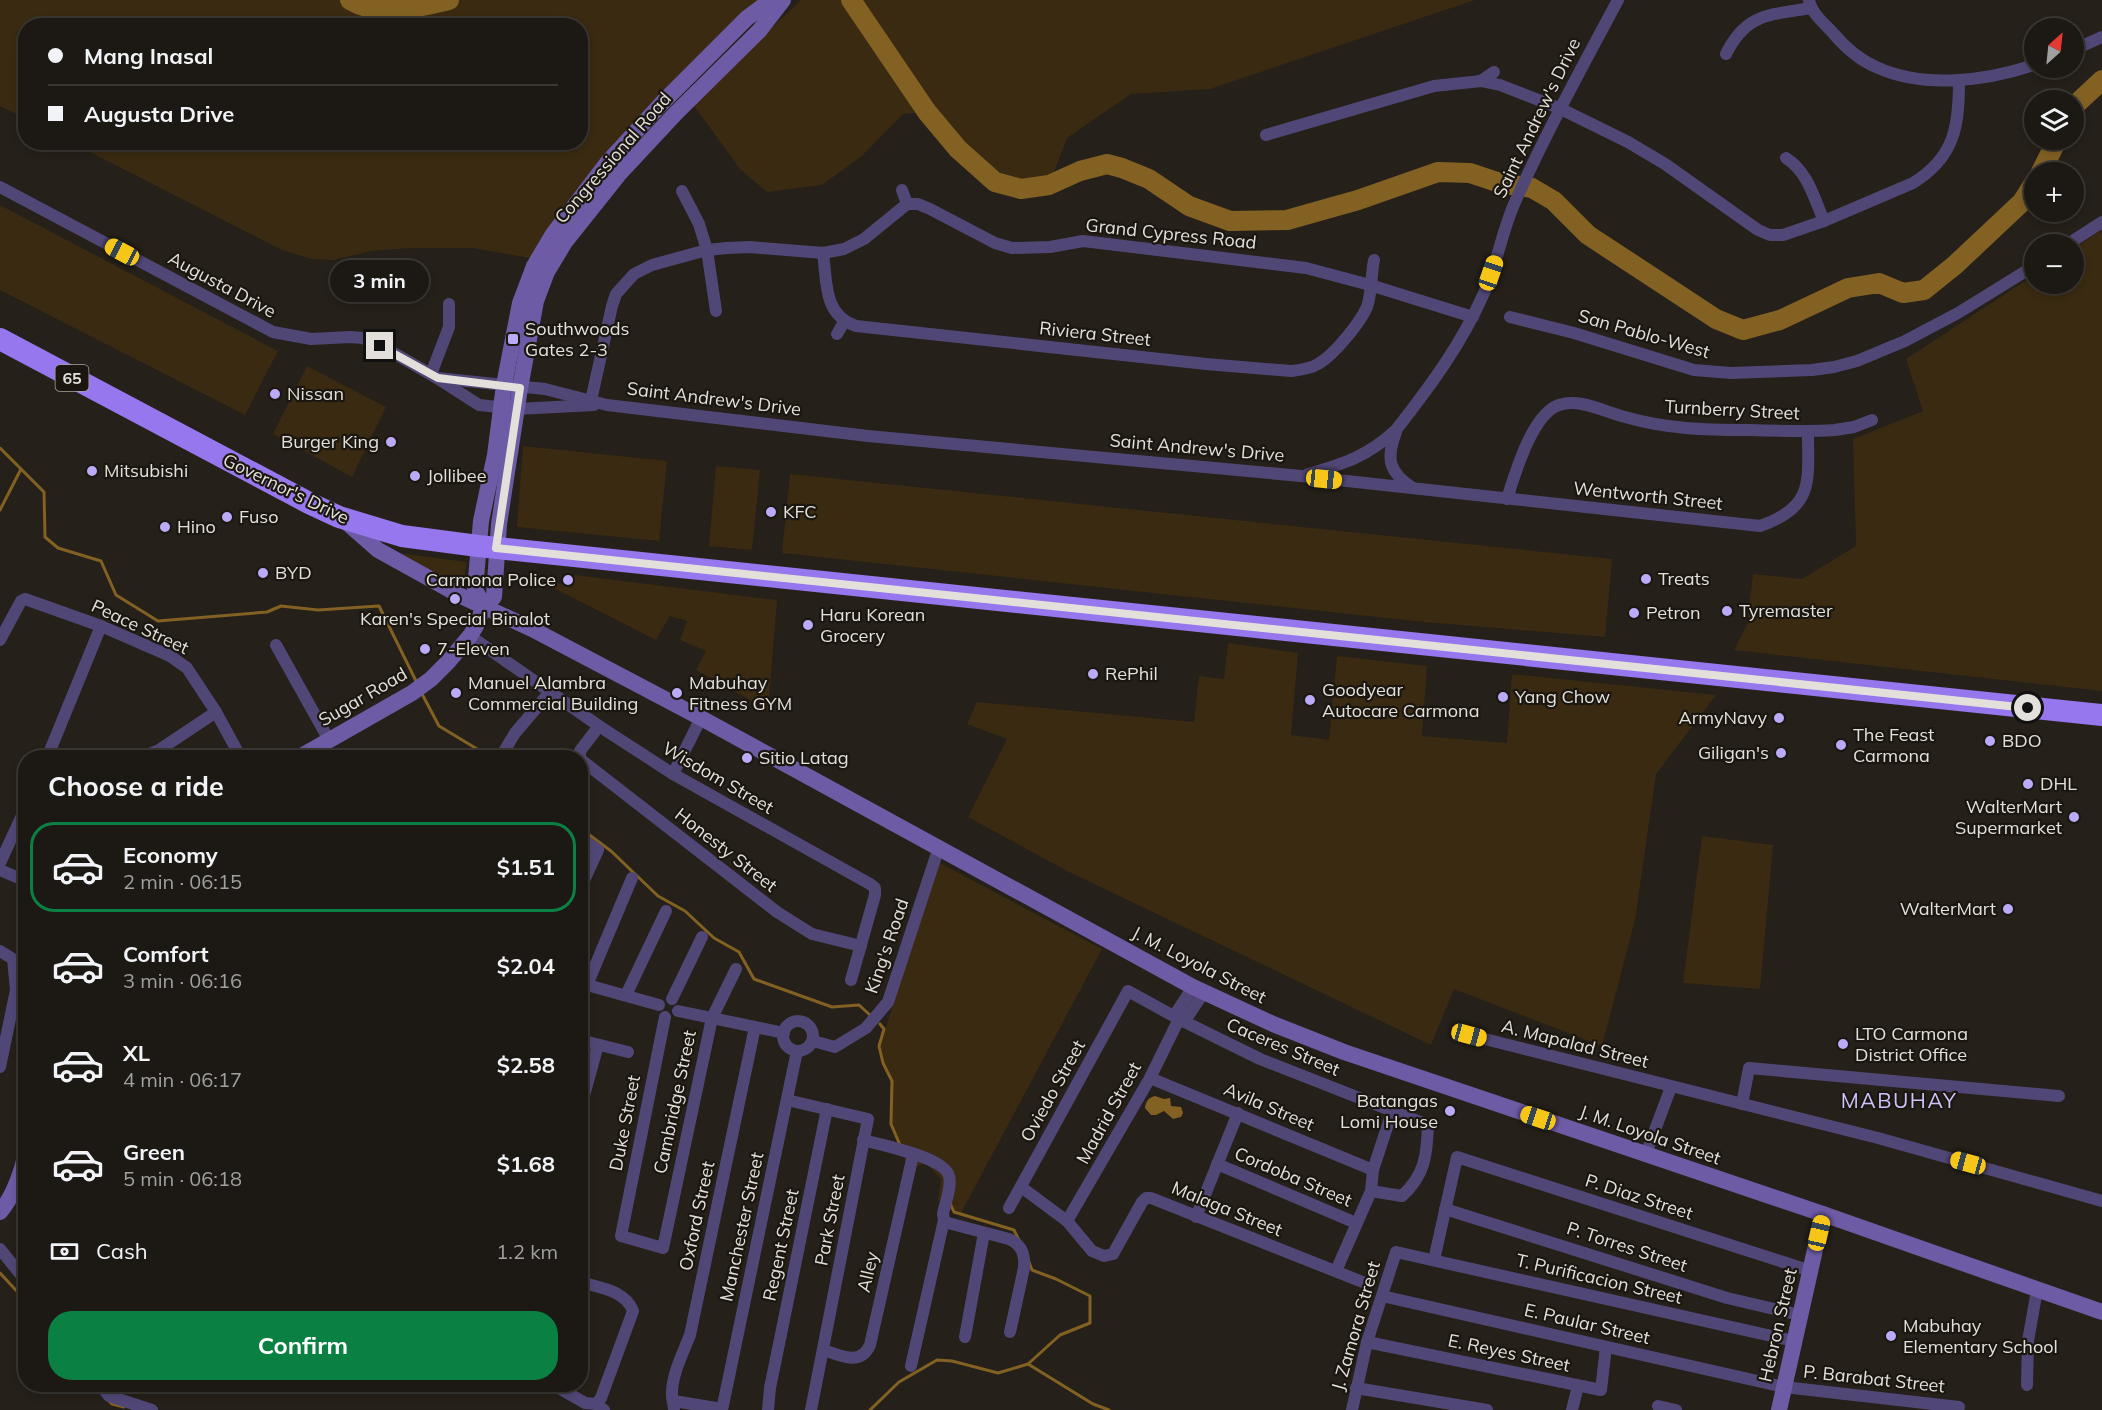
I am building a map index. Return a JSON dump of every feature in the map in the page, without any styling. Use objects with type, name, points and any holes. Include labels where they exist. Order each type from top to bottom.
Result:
[{"type":"highway","name":"Governor's Drive","points":[[0,339],[230,463],[339,517],[402,536],[487,547],[2102,715]]},
{"type":"main road","name":"Congressional Road","points":[[487,547],[512,386],[520,303],[534,266],[553,234],[607,163],[664,101],[747,18],[771,0]]},
{"type":"main road","name":"Congressional Road","points":[[512,386],[536,301],[547,272],[565,242],[620,173],[676,113],[759,31],[783,0]]},
{"type":"main road","name":"J. M. Loyola Street","points":[[339,517],[378,550],[484,606],[532,628],[939,847],[1194,996],[1344,1052],[1823,1214],[2102,1312]]},
{"type":"main road","name":"Sugar Road","points":[[312,750],[412,693],[448,662],[470,636],[484,606],[494,597],[487,547]]},
{"type":"main road","points":[[0,1212],[6,1205],[18,1180]]},
{"type":"main road","name":"Hebron Street","points":[[1779,1410],[1823,1214]]},
{"type":"street","name":"Saint Andrew's Drive","points":[[509,408],[590,403],[868,436],[1301,476],[1352,461],[1370,452],[1396,430],[1450,357],[1473,317],[1485,290],[1513,206],[1530,169],[1559,108],[1618,0]]},
{"type":"street","points":[[1725,54],[1733,39],[1744,27],[1759,17],[1810,4],[1840,42],[1876,67],[1922,79],[1959,80],[2009,73],[2024,68]]},
{"type":"street","points":[[2084,45],[2102,37]]},
{"type":"street","points":[[1481,81],[1494,72]]},
{"type":"street","points":[[1266,135],[1434,86],[1481,81],[1500,85],[1559,108],[1628,142],[1665,164],[1758,230],[1770,236],[1782,235],[1824,221],[1927,175],[1939,162],[1956,132],[1959,113],[1959,80]]},
{"type":"street","points":[[1786,158],[1797,165],[1804,174],[1824,221]]},
{"type":"street","name":"Augusta Drive","points":[[0,187],[273,332],[311,339],[363,338],[434,376],[478,405],[509,408]]},
{"type":"street","points":[[590,403],[616,294],[634,274],[652,265],[707,250],[750,247],[823,253],[844,249],[864,239],[907,204],[902,190]]},
{"type":"street","points":[[682,191],[699,224],[707,250],[716,311]]},
{"type":"street","name":"Grand Cypress Road","points":[[907,204],[918,204],[930,209],[995,243],[1012,248],[1041,248],[1083,241],[1306,268],[1371,285],[1473,317]]},
{"type":"street","points":[[2083,234],[2102,222]]},
{"type":"street","points":[[823,253],[830,304],[836,315],[844,322],[837,334]]},
{"type":"street","name":"Riviera Street","points":[[844,322],[868,328],[1291,371],[1318,364],[1330,355],[1358,322],[1366,308],[1374,260]]},
{"type":"street","name":"San Pablo-West","points":[[1509,317],[1574,333],[1694,370],[1731,373],[1812,370],[1834,368],[1857,361],[1905,341],[1958,313],[2024,272]]},
{"type":"street","points":[[434,376],[449,327],[448,304]]},
{"type":"street","name":"Augusta Drive","points":[[434,376],[512,386]]},
{"type":"street","name":"Saint Andrew's Drive","points":[[512,386],[545,389],[590,403]]},
{"type":"street","name":"Turnberry Street","points":[[1508,499],[1518,465],[1528,443],[1547,411],[1556,401],[1584,405],[1623,417],[1674,428],[1808,431],[1844,428],[1872,420]]},
{"type":"street","points":[[1396,430],[1390,447],[1390,460],[1401,480],[1414,489]]},
{"type":"street","name":"Wentworth Street","points":[[1301,476],[1760,525],[1779,519],[1792,511],[1800,502],[1806,490],[1808,476],[1808,431]]},
{"type":"street","name":"Peace Street","points":[[0,640],[21,601],[25,599],[101,626],[170,656],[187,668],[216,712],[237,750]]},
{"type":"street","points":[[50,750],[101,626]]},
{"type":"street","name":"Wisdom Street","points":[[470,636],[598,726],[673,774],[875,888],[851,980]]},
{"type":"street","points":[[276,645],[329,740]]},
{"type":"street","points":[[504,750],[515,733],[550,692]]},
{"type":"street","points":[[159,750],[216,712]]},
{"type":"street","points":[[673,774],[701,718]]},
{"type":"street","name":"Honesty Street","points":[[581,750],[598,726]]},
{"type":"street","name":"Honesty Street","points":[[588,764],[777,912],[812,934],[861,946]]},
{"type":"street","points":[[0,863],[18,824]]},
{"type":"street","points":[[588,843],[598,850],[588,872]]},
{"type":"street","name":"King's Road","points":[[813,1041],[835,1047],[866,1028],[888,1002],[939,847]]},
{"type":"street","points":[[0,870],[18,878]]},
{"type":"street","points":[[588,975],[632,878]]},
{"type":"street","points":[[626,995],[666,911]]},
{"type":"street","points":[[672,999],[702,938]]},
{"type":"street","points":[[0,951],[13,959],[16,990],[0,1067]]},
{"type":"street","name":"Cambridge Street","points":[[663,1248],[712,1018],[736,969]]},
{"type":"street","points":[[588,985],[626,995],[671,1017],[678,1011],[678,1005],[672,999]]},
{"type":"street","name":"Caceres Street","points":[[1128,991],[1260,1059],[1428,1125],[1427,1156],[1415,1184],[1402,1196],[1371,1191]]},
{"type":"street","name":"Oviedo Street","points":[[1009,1208],[1128,991]]},
{"type":"street","name":"Madrid Street","points":[[1066,1221],[1150,1078],[1179,1019],[1194,996]]},
{"type":"street","points":[[662,1011],[663,1000],[672,999]]},
{"type":"street","name":"Duke Street","points":[[662,1011],[621,1236],[663,1248]]},
{"type":"street","points":[[678,1011],[784,1033]]},
{"type":"street","points":[[798,1021],[810,1027],[813,1032],[813,1041],[807,1049],[797,1051],[788,1047],[783,1038],[789,1025],[798,1021]]},
{"type":"street","name":"Oxford Street","points":[[674,1406],[672,1397],[674,1382],[690,1335],[755,1027]]},
{"type":"street","name":"A. Mapalad Street","points":[[1469,1035],[1878,1138],[2102,1201]]},
{"type":"street","points":[[588,1042],[628,1052]]},
{"type":"street","points":[[588,1081],[598,1045]]},
{"type":"street","name":"Manchester Street","points":[[722,1410],[797,1051]]},
{"type":"street","points":[[1742,1104],[1749,1068],[2059,1096]]},
{"type":"street","name":"Avila Street","points":[[1150,1078],[1373,1170]]},
{"type":"street","points":[[1646,1154],[1671,1087]]},
{"type":"street","name":"Park Street","points":[[787,1100],[868,1119],[811,1410]]},
{"type":"street","name":"Regent Street","points":[[768,1410],[770,1388],[827,1109]]},
{"type":"street","points":[[1335,1271],[1371,1191],[1373,1170],[1392,1112]]},
{"type":"street","points":[[1196,1217],[1238,1113]]},
{"type":"street","points":[[863,1140],[937,1164],[947,1172],[950,1178],[943,1214],[944,1220],[911,1366]]},
{"type":"street","name":"Alley","points":[[823,1350],[852,1358],[860,1357],[867,1352],[913,1155]]},
{"type":"street","name":"P. Diaz Street","points":[[1445,1209],[1456,1157],[1811,1271]]},
{"type":"street","name":"Cordoba Street","points":[[1217,1164],[1356,1222]]},
{"type":"street","name":"Malaga Street","points":[[1021,1187],[1066,1221],[1092,1251],[1104,1256],[1113,1254],[1146,1198],[1151,1198],[1365,1282]]},
{"type":"street","points":[[1434,1260],[1445,1209]]},
{"type":"street","name":"P. Torres Street","points":[[1445,1209],[1726,1298],[1800,1316]]},
{"type":"street","points":[[944,1220],[953,1226],[1009,1239],[1016,1242],[1022,1249],[1025,1257],[1010,1332]]},
{"type":"street","points":[[965,1337],[984,1233]]},
{"type":"street","points":[[0,1249],[18,1271]]},
{"type":"street","name":"T. Purificacion Street","points":[[1396,1252],[1794,1341]]},
{"type":"street","name":"J. Zamora Street","points":[[1352,1410],[1367,1342],[1396,1252]]},
{"type":"street","points":[[566,1392],[585,1403],[600,1407],[633,1311],[629,1301],[622,1295],[588,1284]]},
{"type":"street","points":[[2027,1385],[2028,1341],[2037,1290]]},
{"type":"street","name":"E. Paular Street","points":[[1382,1296],[1784,1387]]},
{"type":"street","name":"E. Reyes Street","points":[[1367,1342],[1601,1390],[1606,1347]]},
{"type":"street","points":[[1572,1410],[1578,1386]]},
{"type":"street","name":"P. Barabat Street","points":[[1784,1387],[1959,1407]]},
{"type":"street","points":[[1356,1388],[1487,1410]]},
{"type":"street","points":[[106,1392],[109,1396],[152,1410]]},
{"type":"street","points":[[674,1406],[722,1410]]},
{"type":"street","points":[[1658,1406],[1676,1410]]},
{"type":"shaded area","points":[[0,0],[350,0],[374,8],[399,9],[449,0],[760,0],[530,258],[473,248],[412,248],[371,251],[334,260],[312,259],[282,250],[86,150],[588,150],[588,18],[18,18],[18,115],[0,106]]},
{"type":"shaded area","points":[[801,0],[1475,0],[1210,89],[1131,94],[1067,138],[1049,185],[1020,189],[993,180],[968,160],[927,112],[903,114],[862,156],[822,185],[767,192],[740,169],[692,103]]},
{"type":"shaded area","points":[[0,205],[278,351],[245,415],[0,290]]},
{"type":"shaded area","points":[[2102,230],[2102,691],[1734,650],[1747,625],[1753,574],[1802,579],[1856,546],[1853,439],[1923,411],[1906,359],[2024,282],[2024,294],[2084,294],[2084,242]]},
{"type":"shaded area","points":[[307,366],[386,407],[352,477],[273,434]]},
{"type":"shaded area","points":[[523,446],[667,461],[659,541],[517,527]]},
{"type":"shaded area","points":[[716,466],[760,470],[752,550],[709,546]]},
{"type":"shaded area","points":[[790,474],[1612,559],[1605,637],[1424,622],[782,553]]},
{"type":"shaded area","points":[[398,553],[467,562],[462,588]]},
{"type":"shaded area","points":[[526,574],[573,587],[575,575],[777,600],[768,710],[696,670],[706,651],[680,640],[687,621],[670,616],[656,640]]},
{"type":"shaded area","points":[[1228,643],[1298,653],[1291,735],[1329,740],[1337,656],[1427,666],[1422,736],[1507,743],[1512,674],[1716,695],[1656,774],[1635,920],[1602,1046],[1454,989],[1431,1045],[1067,871],[968,817],[1007,739],[967,724],[977,702],[1194,722],[1199,676],[1224,679]]},
{"type":"shaded area","points":[[1702,836],[1773,845],[1760,989],[1683,983]]},
{"type":"shaded area","points":[[938,862],[1102,949],[961,1213],[955,1211],[950,1199],[938,1201],[941,1179],[926,1163],[906,1171],[903,1148],[892,1124],[893,1081],[884,1062],[880,1046]]},
{"type":"shaded area","points":[[1155,1096],[1170,1098],[1171,1106],[1181,1107],[1183,1113],[1181,1117],[1173,1119],[1164,1111],[1151,1115],[1145,1106],[1149,1099]]},
{"type":"waterway","points":[[350,0],[374,9],[387,10],[412,8],[449,0]]},
{"type":"waterway","points":[[851,0],[927,112],[958,149],[995,182],[1021,189],[1049,185],[1080,171],[1107,164],[1149,179],[1189,206],[1230,221],[1287,220],[1358,200],[1438,172],[1470,173],[1500,183],[1532,188],[1554,201],[1588,235],[1716,319],[1743,330],[1780,320],[1848,288],[1879,283],[1903,293],[1924,290],[1955,265],[2024,199]]},
{"type":"waterway","points":[[2084,97],[2102,80]]},
{"type":"waterway","points":[[2046,162],[2052,150]]},
{"type":"waterway","points":[[0,448],[44,492],[45,537],[58,548],[101,561],[116,595],[158,621],[267,612],[281,606],[318,610],[379,606],[417,683]]},
{"type":"waterway","points":[[0,510],[21,469]]},
{"type":"waterway","points":[[421,692],[439,726],[479,750]]},
{"type":"waterway","points":[[588,834],[611,851],[658,896],[685,911],[714,938],[739,952],[754,979],[832,1007],[859,1005],[870,1015]]},
{"type":"waterway","points":[[880,1024],[884,1029],[879,1046],[883,1063],[892,1081],[891,1124],[900,1145]]},
{"type":"waterway","points":[[950,1203],[954,1212],[1014,1230],[1019,1240]]},
{"type":"waterway","points":[[870,1410],[899,1382],[937,1360],[952,1361],[998,1373],[1028,1364],[1060,1335],[1090,1323],[1090,1296],[1032,1270],[1029,1262]]},
{"type":"waterway","points":[[0,1273],[18,1292]]},
{"type":"waterway","points":[[1028,1364],[1093,1404],[1109,1410]]},
{"type":"waterway","points":[[109,1401],[124,1407]]},
{"type":"place","name":"Southwoods Gates 2-3","points":[[513,339]]},
{"type":"place","name":"Nissan","points":[[275,394]]},
{"type":"place","name":"Burger King","points":[[391,442]]},
{"type":"place","name":"Mitsubishi","points":[[92,471]]},
{"type":"place","name":"Jollibee","points":[[415,476]]},
{"type":"place","name":"KFC","points":[[771,512]]},
{"type":"place","name":"Fuso","points":[[227,517]]},
{"type":"place","name":"Hino","points":[[165,527]]},
{"type":"place","name":"BYD","points":[[263,573]]},
{"type":"place","name":"Treats","points":[[1646,579]]},
{"type":"place","name":"Carmona Police","points":[[568,580]]},
{"type":"place","name":"Karen's Special Binalot","points":[[455,599]]},
{"type":"place","name":"Tyremaster","points":[[1727,611]]},
{"type":"place","name":"Petron","points":[[1634,613]]},
{"type":"place","name":"Haru Korean Grocery","points":[[808,625]]},
{"type":"place","name":"7-Eleven","points":[[425,649]]},
{"type":"place","name":"RePhil","points":[[1093,674]]},
{"type":"place","name":"Manuel Alambra Commercial Building","points":[[456,693]]},
{"type":"place","name":"Mabuhay Fitness GYM","points":[[677,693]]},
{"type":"place","name":"Yang Chow","points":[[1503,697]]},
{"type":"place","name":"Goodyear Autocare Carmona","points":[[1310,700]]},
{"type":"place","name":"ArmyNavy","points":[[1779,718]]},
{"type":"place","name":"BDO","points":[[1990,741]]},
{"type":"place","name":"The Feast Carmona","points":[[1841,745]]},
{"type":"place","name":"Giligan's","points":[[1781,753]]},
{"type":"place","name":"Sitio Latag","points":[[747,758]]},
{"type":"place","name":"DHL","points":[[2028,784]]},
{"type":"place","name":"WalterMart Supermarket","points":[[2074,817]]},
{"type":"place","name":"WalterMart","points":[[2008,909]]},
{"type":"place","name":"LTO Carmona District Office","points":[[1843,1044]]},
{"type":"place","name":"Batangas Lomi House","points":[[1450,1111]]},
{"type":"place","name":"Mabuhay Elementary School","points":[[1891,1336]]},
{"type":"district","name":"MABUHAY","points":[[1899,1101]]},
{"type":"route","points":[[380,346],[438,378],[520,388],[496,548],[2028,708]]}]
